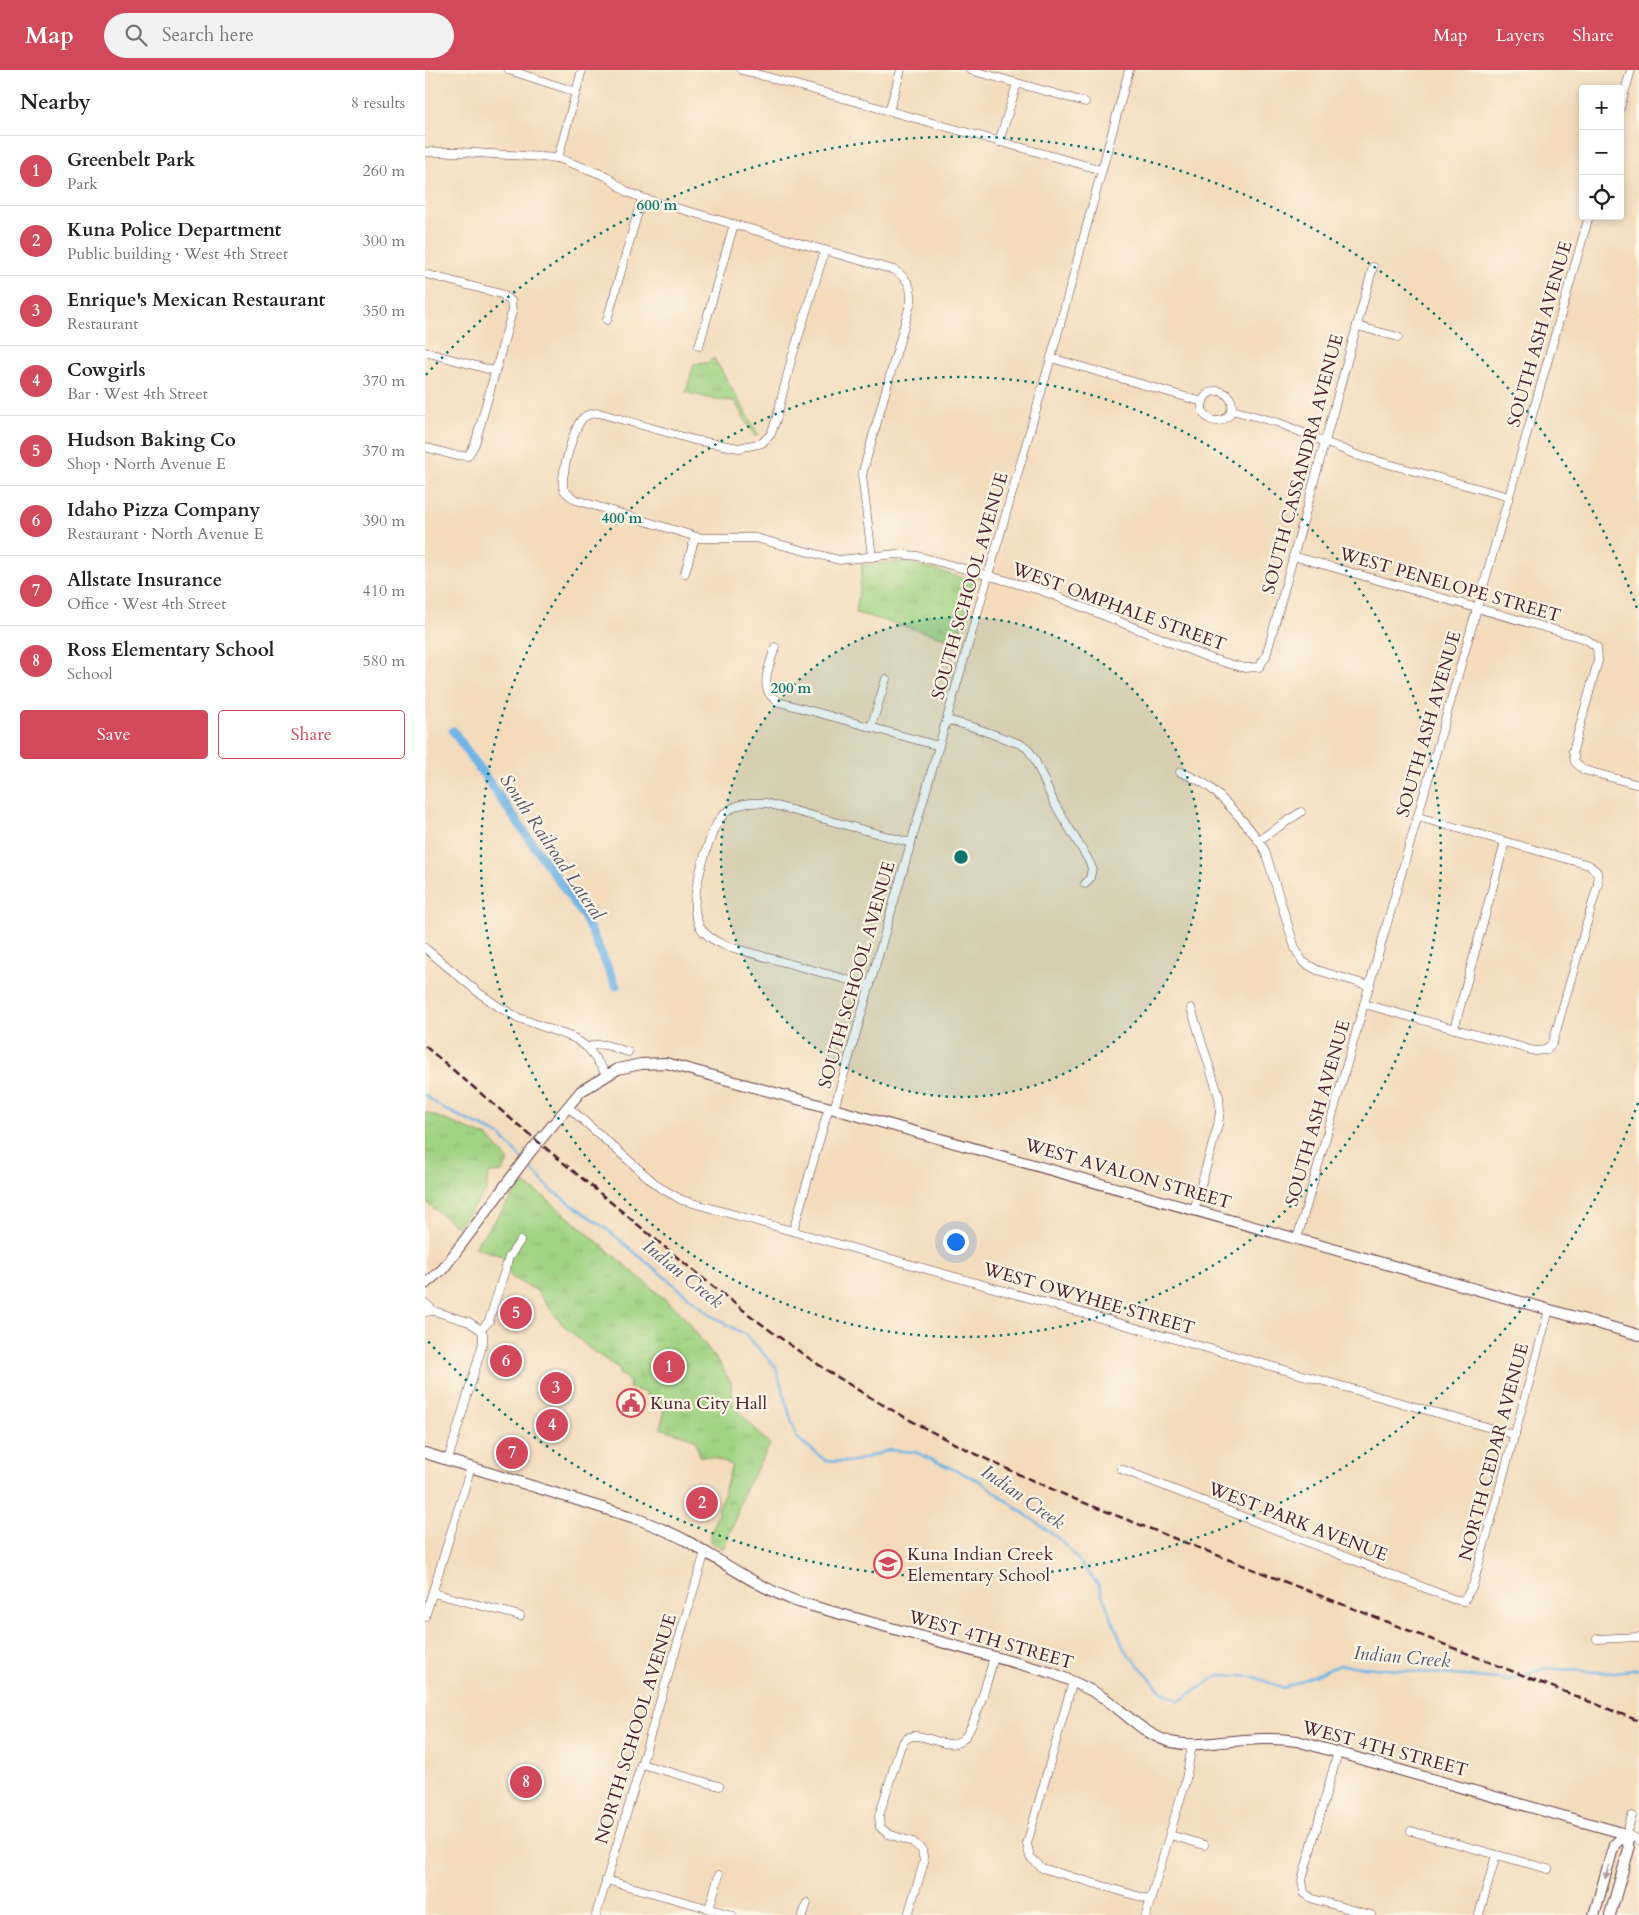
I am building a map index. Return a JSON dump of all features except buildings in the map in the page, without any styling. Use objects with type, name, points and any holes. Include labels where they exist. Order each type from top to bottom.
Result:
[{"type":"main road","name":"WEST AVALON STREET","points":[[425,1284],[443,1269],[531,1152],[581,1092],[618,1070],[641,1064],[666,1063],[1639,1335]]},
{"type":"main road","name":"WEST 4TH STREET","points":[[425,1453],[635,1518],[660,1528],[705,1552],[758,1585],[798,1602],[1052,1673],[1073,1681],[1104,1698],[1146,1731],[1169,1741],[1193,1745],[1281,1738],[1338,1752],[1626,1834]]},
{"type":"main road","points":[[1594,1915],[1614,1845],[1626,1834]]},
{"type":"main road","points":[[1610,1915],[1629,1848],[1626,1834]]},
{"type":"street","points":[[509,70],[576,92]]},
{"type":"street","points":[[558,158],[582,70]]},
{"type":"street","points":[[743,70],[1102,170]]},
{"type":"street","points":[[889,111],[901,70]]},
{"type":"street","points":[[970,70],[1085,102]]},
{"type":"street","name":"SOUTH SCHOOL AVENUE","points":[[832,1108],[870,986],[1051,358],[1129,70]]},
{"type":"street","points":[[1624,94],[1631,70]]},
{"type":"street","points":[[999,142],[1017,84]]},
{"type":"street","points":[[425,152],[460,152],[558,158],[606,176],[627,192],[642,198],[894,270],[902,274],[908,282],[911,291],[911,301],[863,475],[872,557]]},
{"type":"street","points":[[607,320],[642,198]]},
{"type":"street","name":"SOUTH ASH AVENUE","points":[[1297,1239],[1588,220]]},
{"type":"street","points":[[699,346],[734,224]]},
{"type":"street","name":"WEST OMPHALE STREET","points":[[825,250],[792,357],[776,420],[771,434],[762,443],[739,448],[693,440],[599,413],[591,414],[585,416],[576,428],[563,476],[564,490],[576,500],[695,537],[706,539],[756,538],[839,560],[896,554],[912,555],[1043,591],[1212,659],[1245,668],[1259,667]]},
{"type":"street","name":"SOUTH CASSANDRA AVENUE","points":[[1259,667],[1266,656],[1373,267]]},
{"type":"street","points":[[425,274],[501,294],[511,301],[512,312],[475,444],[468,456],[453,455],[425,447]]},
{"type":"street","points":[[1357,326],[1398,337]]},
{"type":"street","points":[[425,352],[495,371]]},
{"type":"street","points":[[1051,358],[1203,402]]},
{"type":"street","points":[[1221,391],[1230,399],[1231,410],[1224,419],[1213,420],[1204,413],[1203,402],[1210,393],[1221,391]]},
{"type":"street","points":[[1231,410],[1279,423],[1359,456],[1509,497]]},
{"type":"street","points":[[685,573],[695,537]]},
{"type":"street","name":"WEST PENELOPE STREET","points":[[1293,556],[1586,639],[1597,647],[1598,662],[1573,751],[1575,762],[1584,770],[1639,785]]},
{"type":"street","points":[[775,647],[765,682],[767,693],[772,698],[939,746]]},
{"type":"street","points":[[871,727],[886,679]]},
{"type":"street","points":[[947,720],[973,727],[1027,748],[1034,758],[1066,824],[1092,868],[1090,878],[1085,884]]},
{"type":"street","points":[[1180,772],[1208,787],[1259,840],[1265,851],[1295,948],[1303,962],[1317,970],[1370,986]]},
{"type":"street","points":[[870,986],[726,946],[712,940],[704,933],[699,924],[695,900],[696,888],[716,824],[728,811],[739,804],[765,803],[911,843]]},
{"type":"street","points":[[1259,840],[1301,812]]},
{"type":"street","points":[[1365,1004],[1535,1051],[1546,1050],[1553,1042],[1559,1023],[1598,884],[1597,872],[1589,865],[1418,817]]},
{"type":"street","points":[[1454,1029],[1505,842]]},
{"type":"street","points":[[425,948],[479,993],[499,1007],[519,1018],[575,1038],[588,1048],[607,1075]]},
{"type":"street","points":[[1191,1008],[1217,1092],[1220,1111],[1218,1126],[1194,1210]]},
{"type":"street","points":[[588,1048],[600,1044],[628,1052]]},
{"type":"street","name":"WEST OWYHEE STREET","points":[[568,1107],[659,1187],[682,1200],[1515,1434]]},
{"type":"street","points":[[793,1231],[832,1108]]},
{"type":"street","points":[[481,1330],[489,1321],[509,1257],[520,1241]]},
{"type":"street","points":[[425,1303],[434,1311]]},
{"type":"street","name":"NORTH CEDAR AVENUE","points":[[1464,1601],[1473,1585],[1549,1310]]},
{"type":"street","points":[[425,1312],[434,1311],[469,1322],[481,1330],[483,1334],[483,1343],[448,1460]]},
{"type":"street","points":[[425,1617],[471,1467]]},
{"type":"street","name":"WEST PARK AVENUE","points":[[1121,1469],[1453,1599],[1464,1601]]},
{"type":"street","name":"NORTH SCHOOL AVENUE","points":[[596,1915],[705,1552]]},
{"type":"street","points":[[433,1593],[519,1616]]},
{"type":"street","points":[[1597,1639],[1639,1638]]},
{"type":"street","points":[[908,1915],[924,1862],[922,1850],[913,1842],[888,1834],[880,1826],[879,1816],[900,1748],[906,1738],[914,1736],[942,1743],[955,1744],[962,1741],[979,1708],[994,1657]]},
{"type":"street","points":[[1073,1681],[1027,1844],[1030,1857],[1041,1868],[1151,1900]]},
{"type":"street","points":[[1146,1915],[1186,1779],[1193,1745]]},
{"type":"street","points":[[1338,1752],[1302,1880],[1305,1893],[1313,1899],[1371,1915]]},
{"type":"street","points":[[641,1764],[719,1786]]},
{"type":"street","points":[[1626,1834],[1632,1816]]},
{"type":"street","points":[[1411,1831],[1548,1869]]},
{"type":"street","name":"WEST 4TH STREET","points":[[1626,1834],[1639,1840]]},
{"type":"street","points":[[1170,1835],[1204,1845]]},
{"type":"street","points":[[1479,1915],[1496,1855]]},
{"type":"street","points":[[709,1909],[719,1875]]},
{"type":"street","points":[[607,1880],[732,1915]]},
{"type":"street","points":[[803,1915],[807,1903]]},
{"type":"green space","points":[[714,358],[758,434],[755,437],[734,401],[716,400],[686,392],[694,364],[707,363]]},
{"type":"green space","points":[[904,561],[974,581],[957,641],[856,613],[862,571],[861,565]]},
{"type":"green space","points":[[425,1112],[488,1137],[509,1161],[502,1172],[490,1173],[487,1179],[487,1190],[457,1227],[425,1201]]},
{"type":"green space","points":[[523,1183],[547,1199],[680,1312],[720,1364],[731,1383],[733,1405],[770,1445],[744,1491],[723,1549],[709,1541],[732,1465],[712,1457],[700,1456],[695,1439],[660,1428],[664,1413],[660,1402],[647,1397],[647,1393],[629,1388],[630,1383],[624,1376],[619,1374],[620,1369],[590,1349],[562,1324],[536,1290],[512,1278],[502,1256],[474,1247]]},
{"type":"waterway","name":"South Railroad Lateral","points":[[453,731],[585,918],[616,986]]},
{"type":"waterway","name":"Indian Creek","points":[[425,1095],[442,1108],[500,1135],[522,1159]]},
{"type":"waterway","name":"Indian Creek","points":[[526,1163],[551,1190],[604,1227],[712,1316],[746,1335],[776,1367],[796,1437],[826,1461],[852,1462],[890,1450],[915,1452],[980,1481],[1063,1542],[1098,1584],[1124,1649],[1161,1691],[1179,1701],[1219,1675],[1254,1677],[1284,1688],[1340,1665],[1510,1680],[1546,1668],[1607,1673],[1639,1669]]},
{"type":"railway","points":[[425,1046],[605,1198],[740,1308],[825,1369],[882,1404],[992,1462],[1077,1500],[1639,1721]]},
{"type":"place","name":"Hudson Baking Co","points":[[516,1313]]},
{"type":"place","name":"Idaho Pizza Company","points":[[506,1361]]},
{"type":"place","name":"Greenbelt Park","points":[[669,1367]]},
{"type":"place","name":"Enrique's Mexican Restaurant","points":[[556,1388]]},
{"type":"place","name":"Kuna City Hall","points":[[631,1403]]},
{"type":"place","name":"Cowgirls","points":[[552,1425]]},
{"type":"place","name":"Allstate Insurance","points":[[512,1453]]},
{"type":"place","name":"Kuna Police Department","points":[[702,1503]]},
{"type":"place","name":"Kuna Indian Creek Elementary School","points":[[888,1564]]},
{"type":"place","name":"Ross Elementary School","points":[[526,1782]]}]
